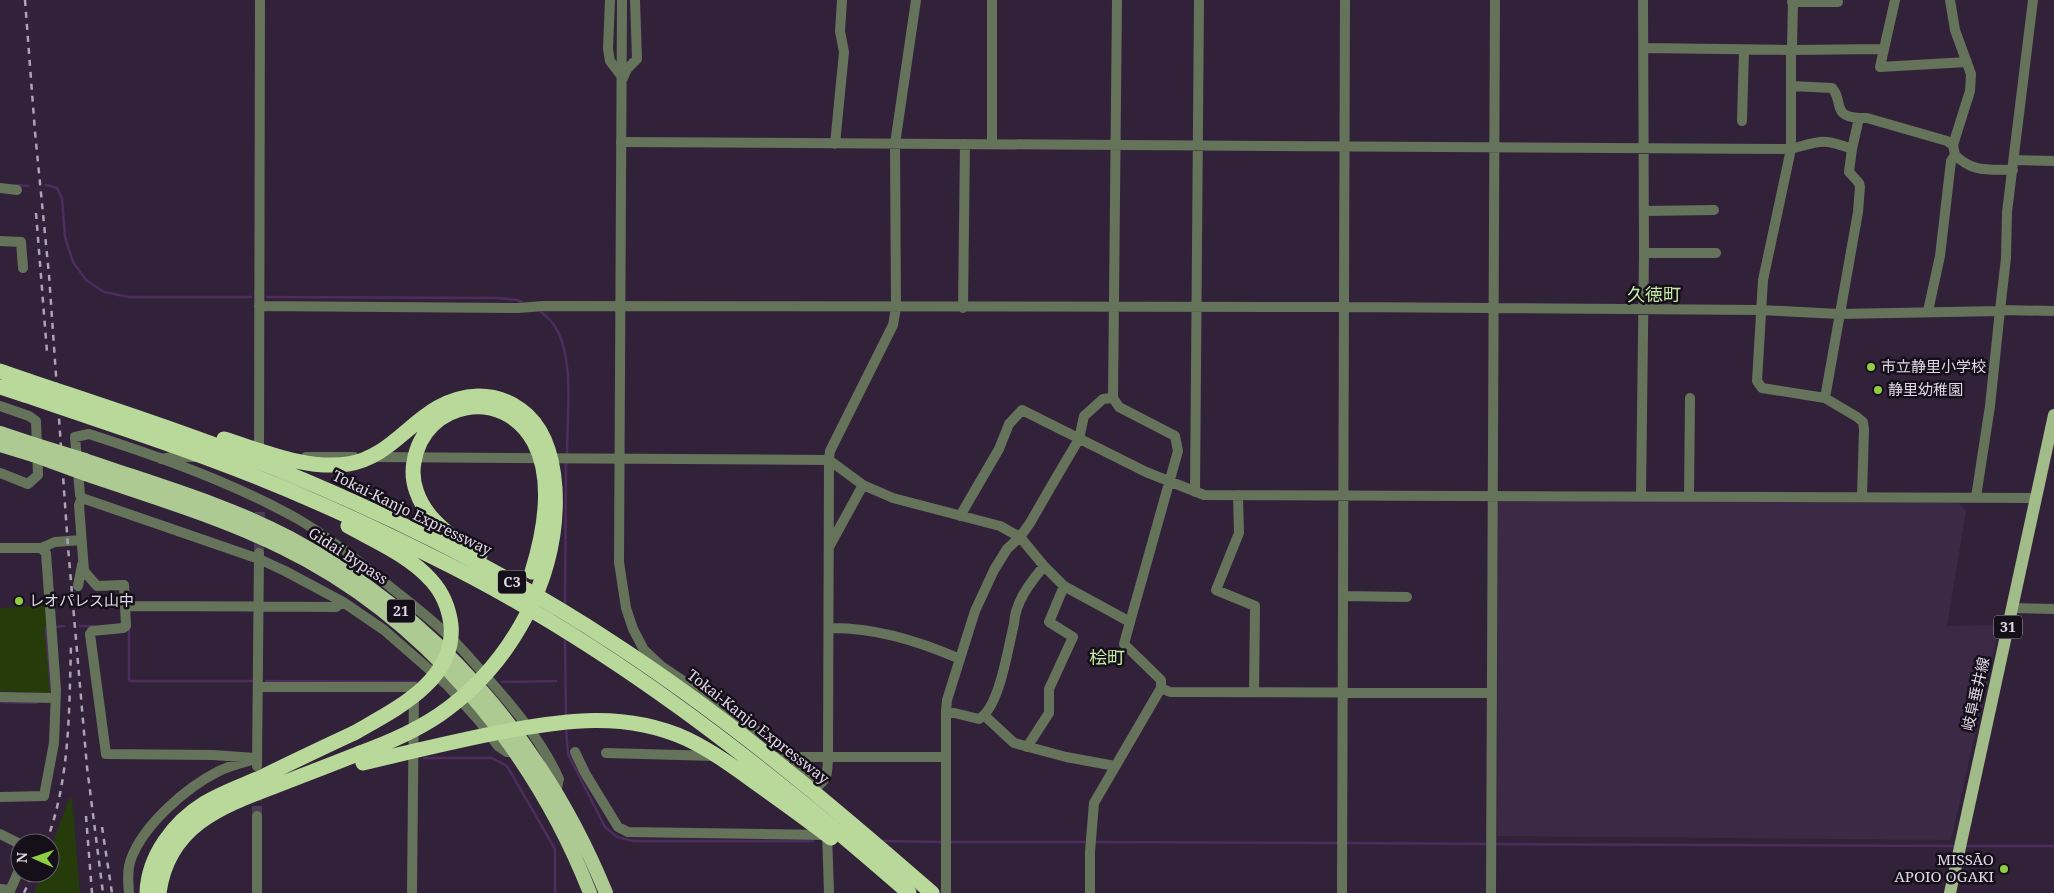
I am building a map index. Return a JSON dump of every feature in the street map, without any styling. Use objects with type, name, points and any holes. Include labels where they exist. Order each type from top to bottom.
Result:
[{"type":"highway","name":"Tokai-Kanjo Expressway","points":[[0,371],[138,418],[329,491],[442,544],[553,606],[612,642],[672,683],[776,760],[932,893]]},
{"type":"highway","points":[[29,381],[271,454],[318,464],[348,464],[377,453],[431,410],[455,399],[469,396],[495,398],[520,410],[531,418],[539,429],[550,455],[554,472],[555,496],[552,538],[540,582],[527,614],[499,659],[460,698],[420,727],[400,737],[359,748],[247,790],[205,803],[178,825],[166,839],[150,872],[147,893]]},
{"type":"highway","name":"Tokai-Kanjo Expressway","points":[[0,387],[216,461],[325,506],[433,557],[536,613],[605,656],[768,774],[909,893]]},
{"type":"highway","points":[[159,893],[165,865],[181,838],[207,816],[247,790],[359,748],[418,716],[450,694],[466,680],[496,646],[508,628],[528,585],[531,577],[537,556],[544,513],[543,473],[539,454],[527,432],[508,414],[488,407],[465,407],[450,413],[427,430],[415,453],[413,472],[416,491],[432,518],[464,544],[523,580],[531,586],[574,611],[632,650],[672,683]]},
{"type":"highway","points":[[101,421],[305,505],[348,526],[389,550],[419,569],[431,580],[440,592],[450,617],[450,644],[445,659],[439,670],[418,692],[359,748]]},
{"type":"highway","name":"Gidai Bypass","points":[[0,432],[33,450]]},
{"type":"highway","name":"Gidai Bypass","points":[[0,445],[33,450],[208,502],[289,538],[354,576],[415,622],[449,654],[523,742],[574,821],[606,893]]},
{"type":"highway","name":"Gidai Bypass","points":[[85,467],[238,528],[284,549],[348,587],[408,632],[441,662],[515,752],[536,784],[560,827],[579,865],[590,893]]},
{"type":"highway","points":[[359,748],[480,736],[551,723],[600,719],[642,724],[685,738],[730,764],[820,829],[901,893]]},
{"type":"main road","name":"岐阜垂井線","points":[[1950,893],[2036,498],[2049,461],[2054,415]]},
{"type":"street","points":[[259,503],[260,0]]},
{"type":"street","points":[[610,0],[608,49],[610,60],[623,78]]},
{"type":"street","points":[[623,78],[627,69],[637,59],[635,0]]},
{"type":"street","points":[[835,144],[844,52],[840,31],[842,0]]},
{"type":"street","points":[[814,789],[825,781],[828,757],[830,451],[893,325],[896,308],[894,144],[916,0]]},
{"type":"street","points":[[992,0],[992,144]]},
{"type":"street","points":[[1090,893],[1090,852],[1094,803],[1161,688],[1160,680],[1124,644],[1178,451],[1175,436],[1119,407],[1113,398],[1117,0]]},
{"type":"street","points":[[1195,492],[1198,0]]},
{"type":"street","points":[[1342,893],[1345,307],[1343,146],[1345,0]]},
{"type":"street","points":[[1491,893],[1495,0]]},
{"type":"street","points":[[1642,495],[1644,309],[1643,0]]},
{"type":"street","points":[[1895,0],[1880,67],[1967,62]]},
{"type":"street","points":[[1928,311],[1940,256],[1951,161],[1970,91],[1971,74],[1955,30],[1950,0]]},
{"type":"street","points":[[1976,497],[1990,406],[2006,258],[2007,212],[2033,0]]},
{"type":"street","points":[[622,1],[619,562],[626,608],[633,629],[644,650],[661,666],[752,726],[792,758],[804,771],[826,817],[830,893]]},
{"type":"street","points":[[1838,2],[1792,1],[1791,149],[1762,280],[1757,381],[1762,388],[1825,398],[1863,422],[1862,496]]},
{"type":"street","points":[[1644,48],[1715,48],[1723,50],[1883,49]]},
{"type":"street","points":[[1742,121],[1744,50]]},
{"type":"street","points":[[1791,86],[1832,88],[1835,91],[1837,105],[1846,115],[1867,118],[1947,141],[1968,166],[1978,169],[2054,161]]},
{"type":"street","points":[[1825,398],[1858,212],[1860,187],[1859,183],[1849,172],[1859,118]]},
{"type":"street","points":[[621,142],[1791,149],[1820,141],[1830,141],[1852,150]]},
{"type":"street","points":[[963,308],[965,144]]},
{"type":"street","points":[[0,188],[17,190]]},
{"type":"street","points":[[1644,211],[1714,210]]},
{"type":"street","points":[[0,242],[21,242],[23,268]]},
{"type":"street","points":[[1644,253],[1716,253]]},
{"type":"street","points":[[259,306],[621,308],[1345,307],[1761,310],[1839,314],[1928,311],[2054,311]]},
{"type":"street","points":[[946,893],[947,700],[975,612],[990,578],[1007,549],[1020,537],[1079,439],[1084,416],[1103,399],[1113,398]]},
{"type":"street","points":[[1689,496],[1690,398]]},
{"type":"street","points":[[0,406],[30,416],[36,421],[38,475],[28,484],[0,473]]},
{"type":"street","points":[[960,516],[999,449],[1009,424],[1022,410],[1146,472],[1204,495],[1642,495],[2036,498]]},
{"type":"street","points":[[257,762],[214,755],[106,754],[90,634],[92,630],[123,628],[126,626],[124,584],[97,586],[86,575],[81,540],[79,505],[82,498],[80,495],[75,437],[89,434],[161,459],[297,519],[336,544],[379,577],[455,642],[527,726],[553,766],[559,779],[556,792]]},
{"type":"street","points":[[161,459],[172,457],[258,457],[829,460],[863,485],[894,498],[1000,526],[1020,537],[1044,566],[1064,586],[1130,622]]},
{"type":"street","points":[[828,548],[863,485]]},
{"type":"street","points":[[1238,495],[1239,533],[1216,590],[1255,606],[1254,692]]},
{"type":"street","points":[[82,498],[259,556],[343,602],[405,646],[465,703],[498,746],[507,752],[515,752]]},
{"type":"street","points":[[0,548],[41,548],[54,542],[81,540]]},
{"type":"street","points":[[0,797],[44,796],[54,743],[55,698],[46,553],[41,548]]},
{"type":"street","points":[[257,762],[259,556]]},
{"type":"street","points":[[78,586],[83,564]]},
{"type":"street","points":[[946,711],[979,719],[985,716],[996,696],[1015,614],[1029,584],[1044,566]]},
{"type":"street","points":[[1027,747],[1049,713],[1049,689],[1073,637],[1049,622],[1064,586]]},
{"type":"street","points":[[1343,596],[1407,597]]},
{"type":"street","points":[[125,606],[336,606],[343,602]]},
{"type":"street","points":[[2012,608],[2054,609]]},
{"type":"street","points":[[828,628],[847,628],[893,636],[928,645],[960,659]]},
{"type":"street","points":[[258,687],[414,687],[412,893]]},
{"type":"street","points":[[1161,688],[1170,692],[1492,693]]},
{"type":"street","points":[[0,697],[55,698]]},
{"type":"street","points":[[985,716],[1014,743],[1066,757],[1115,766]]},
{"type":"street","points":[[575,752],[585,773],[618,827],[628,832],[828,835]]},
{"type":"street","points":[[606,753],[792,758],[946,757]]},
{"type":"street","points":[[129,893],[128,873],[131,859],[147,831],[163,813],[186,792],[220,770],[257,762]]},
{"type":"street","points":[[256,893],[257,816]]},
{"type":"shaded area","points":[[1501,500],[1958,502],[1966,511],[1947,626],[2000,625],[1951,840],[1497,836],[1498,503]]},
{"type":"green space","points":[[45,605],[53,689],[49,693],[0,691],[0,608]]},
{"type":"green space","points":[[72,798],[80,893],[34,893],[38,883],[60,883],[60,833],[56,833],[69,799]]},
{"type":"waterway","points":[[16,185],[28,186]]},
{"type":"waterway","points":[[46,185],[57,188],[62,198],[65,237],[73,262],[86,280],[104,292],[129,297],[251,297]]},
{"type":"waterway","points":[[267,297],[498,298],[522,302]]},
{"type":"waterway","points":[[540,311],[554,325],[561,338],[565,353],[568,387],[567,453]]},
{"type":"waterway","points":[[565,605],[566,464]]},
{"type":"waterway","points":[[55,627],[64,626]]},
{"type":"waterway","points":[[80,626],[93,626]]},
{"type":"waterway","points":[[46,628],[51,690]]},
{"type":"waterway","points":[[129,628],[130,681],[252,681]]},
{"type":"waterway","points":[[565,638],[566,718]]},
{"type":"waterway","points":[[266,681],[420,682]]},
{"type":"waterway","points":[[502,682],[556,681]]},
{"type":"waterway","points":[[0,702],[36,703]]},
{"type":"waterway","points":[[566,728],[568,754],[605,827],[617,837],[633,841],[813,841]]},
{"type":"waterway","points":[[424,758],[492,758],[507,766],[555,849],[555,893]]},
{"type":"waterway","points":[[883,841],[942,842]]},
{"type":"waterway","points":[[948,842],[1087,842]]},
{"type":"waterway","points":[[1093,842],[1340,843]]},
{"type":"waterway","points":[[1345,843],[1490,844]]},
{"type":"waterway","points":[[1495,844],[1957,846]]},
{"type":"waterway","points":[[1965,846],[2054,846]]},
{"type":"tunnel","points":[[259,552],[260,507]]},
{"type":"tunnel","points":[[257,789],[257,816]]},
{"type":"railway","points":[[25,0],[35,132],[49,275],[68,547],[87,767],[103,893]]},
{"type":"railway","points":[[36,213],[47,352]]},
{"type":"railway","points":[[49,833],[60,795],[67,746],[71,646]]},
{"type":"railway","points":[[86,816],[92,893]]},
{"type":"railway","points":[[102,827],[112,893]]},
{"type":"railway","points":[[24,893],[28,883]]},
{"type":"place","name":"市立静里小学校","points":[[1871,367]]},
{"type":"place","name":"静里幼稚園","points":[[1878,390]]},
{"type":"place","name":"レオパレス山中","points":[[19,601]]},
{"type":"place","name":"MISSĀO APOIO OGAKI","points":[[2004,869]]},
{"type":"district","name":"久徳町","points":[[1654,295]]},
{"type":"district","name":"桧町","points":[[1107,658]]}]
